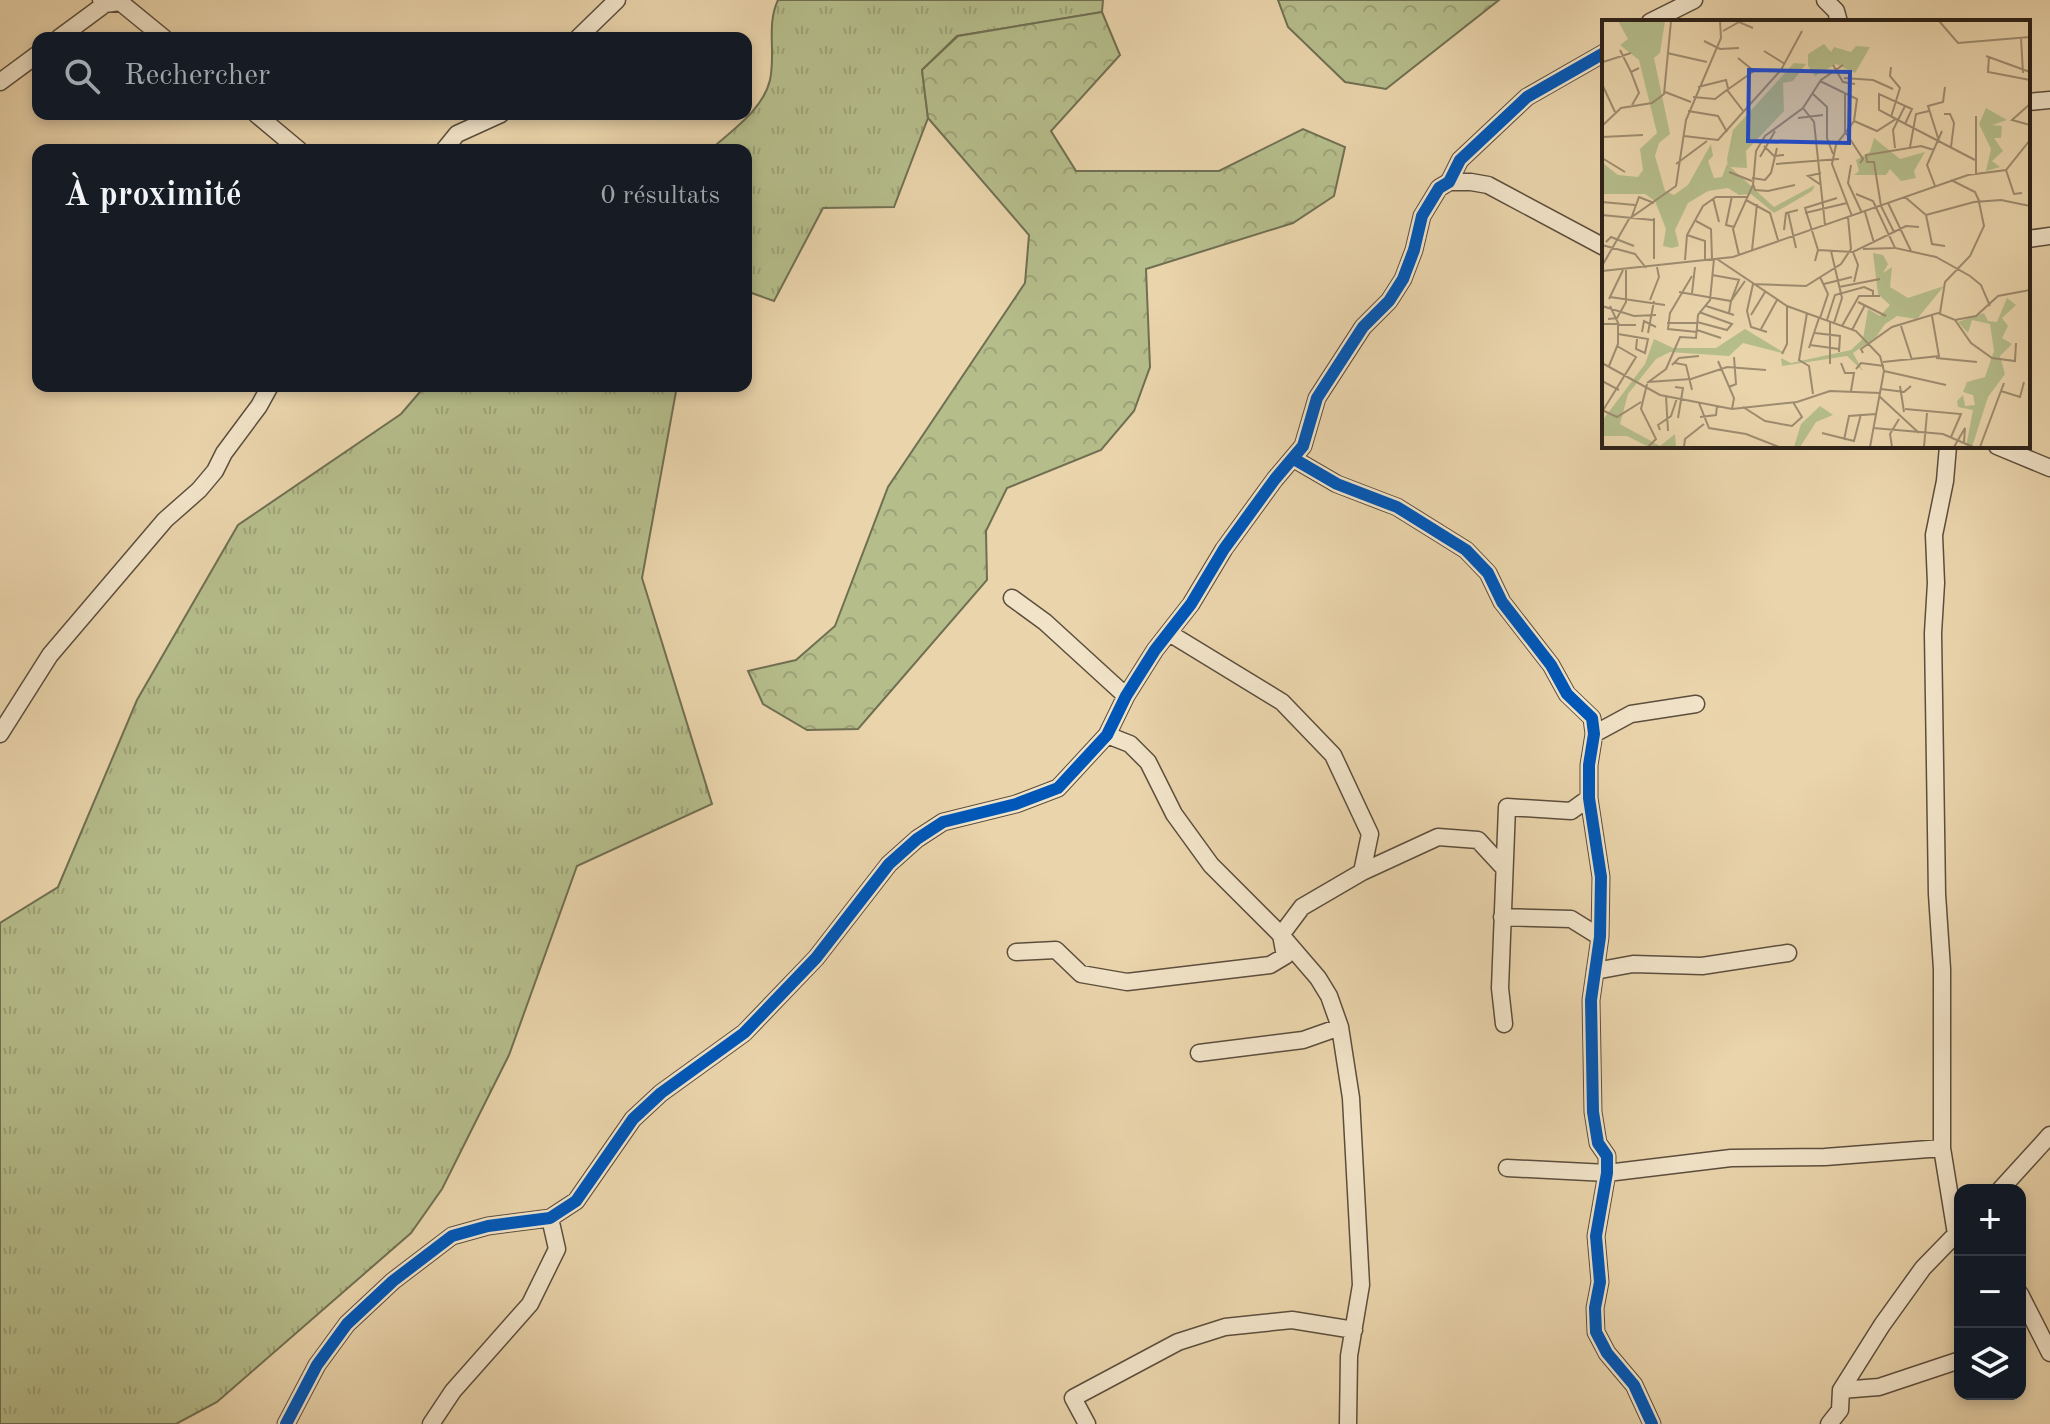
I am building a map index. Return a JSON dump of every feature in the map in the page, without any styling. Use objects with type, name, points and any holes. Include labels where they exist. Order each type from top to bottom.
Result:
[{"type":"street","points":[[584,32],[617,0]]},
{"type":"street","points":[[1654,20],[1694,0]]},
{"type":"street","points":[[1825,0],[1836,11],[1838,20]]},
{"type":"street","points":[[66,32],[103,2],[120,2],[157,32]]},
{"type":"street","points":[[1449,182],[1460,160],[1527,97],[1602,54]]},
{"type":"street","points":[[0,82],[32,58]]},
{"type":"street","points":[[2030,101],[2050,100]]},
{"type":"street","points":[[263,120],[292,144]]},
{"type":"street","points":[[449,144],[457,134],[488,120]]},
{"type":"street","points":[[286,1424],[317,1365],[347,1324],[393,1281],[452,1236],[488,1226],[550,1218],[576,1201],[633,1119],[661,1093],[744,1033],[816,958],[889,864],[917,839],[943,822],[1016,804],[1058,788],[1107,735],[1126,696],[1191,604],[1224,549],[1303,446],[1317,398],[1363,327],[1389,301],[1403,279],[1422,216],[1439,188],[1449,182],[1488,185],[1602,246]]},
{"type":"street","points":[[2030,239],[2050,236]]},
{"type":"street","points":[[0,734],[50,655],[165,520],[215,471],[267,392]]},
{"type":"street","points":[[1948,448],[1934,535],[1936,583],[1933,633],[1937,894],[1942,969],[1942,1148],[1954,1212]]},
{"type":"street","points":[[2002,448],[2050,468]]},
{"type":"street","points":[[1294,459],[1337,484],[1397,507],[1466,550],[1488,573],[1502,602],[1551,665],[1567,694],[1592,718],[1594,734],[1589,765],[1589,798],[1601,877],[1600,937],[1591,1000],[1593,1112],[1598,1143],[1607,1156],[1596,1236],[1600,1282],[1595,1308],[1596,1332],[1607,1353],[1634,1385],[1651,1416],[1652,1424]]},
{"type":"street","points":[[1012,598],[1045,622],[1126,696]]},
{"type":"street","points":[[1169,633],[1282,702],[1333,755],[1370,834],[1362,872]]},
{"type":"street","points":[[1594,734],[1631,714],[1696,704]]},
{"type":"street","points":[[1107,735],[1130,744],[1148,762],[1174,814],[1211,865],[1281,935],[1318,978],[1329,996],[1340,1027],[1351,1098],[1361,1285],[1349,1356],[1348,1424]]},
{"type":"street","points":[[1504,1024],[1500,988],[1507,807],[1571,811],[1589,798]]},
{"type":"street","points":[[1016,952],[1056,950],[1081,974],[1127,982],[1270,965],[1285,956],[1281,935],[1302,907],[1362,872],[1438,837],[1478,840],[1503,867]]},
{"type":"street","points":[[1502,917],[1571,919],[1600,937]]},
{"type":"street","points":[[1595,971],[1633,964],[1702,966],[1788,953]]},
{"type":"street","points":[[1199,1053],[1303,1040],[1340,1027]]},
{"type":"street","points":[[2005,1184],[2050,1135]]},
{"type":"street","points":[[1507,1168],[1607,1173],[1731,1158],[1825,1157],[1942,1148]]},
{"type":"street","points":[[431,1424],[453,1391],[530,1304],[557,1249],[550,1218]]},
{"type":"street","points":[[1829,1424],[1840,1410],[1841,1390],[1882,1325],[1923,1268],[1954,1238]]},
{"type":"street","points":[[1087,1424],[1073,1398],[1178,1342],[1225,1327],[1292,1320],[1354,1330]]},
{"type":"street","points":[[2026,1320],[2050,1353]]},
{"type":"street","points":[[1841,1390],[1879,1387],[1954,1362]]},
{"type":"green space","points":[[778,0],[1103,0],[1102,12],[957,36],[922,70],[928,118],[894,207],[823,208],[774,301],[752,293],[752,144],[717,144],[744,120],[752,120],[752,111],[766,91],[772,70],[774,10]]},
{"type":"green space","points":[[1278,0],[1499,0],[1386,89],[1345,82],[1288,27]]},
{"type":"green space","points":[[1102,12],[1120,55],[1051,131],[1076,171],[1219,171],[1303,129],[1345,147],[1334,196],[1293,223],[1146,269],[1150,367],[1134,411],[1101,450],[1007,488],[986,531],[987,580],[858,729],[807,730],[763,704],[748,671],[796,660],[835,626],[888,487],[1025,283],[1029,235],[928,118],[922,70],[958,36]]},
{"type":"green space","points":[[420,392],[676,392],[642,578],[712,804],[577,866],[509,1055],[442,1189],[411,1233],[217,1402],[176,1424],[0,1424],[0,923],[58,887],[137,700],[238,525],[401,414]]},
{"type":"cycle path","points":[[286,1424],[317,1365],[347,1324],[393,1281],[452,1236],[488,1226],[550,1218],[576,1201],[633,1119],[661,1093],[744,1033],[816,958],[889,864],[917,839],[943,822],[1016,804],[1058,788],[1107,735],[1126,696],[1155,650],[1191,604],[1224,549],[1303,446],[1317,398],[1363,327],[1389,301],[1403,279],[1422,216],[1439,188],[1449,182],[1460,160],[1527,97],[1602,54]]},
{"type":"cycle path","points":[[1294,459],[1337,484],[1397,507],[1466,550],[1488,573],[1502,602],[1551,665],[1567,694],[1592,718],[1594,734],[1589,765],[1589,798],[1601,877],[1600,937],[1591,1000],[1593,1112],[1598,1143],[1607,1156],[1596,1236],[1600,1282],[1595,1308],[1596,1332],[1607,1353],[1634,1385],[1652,1424]]}]
